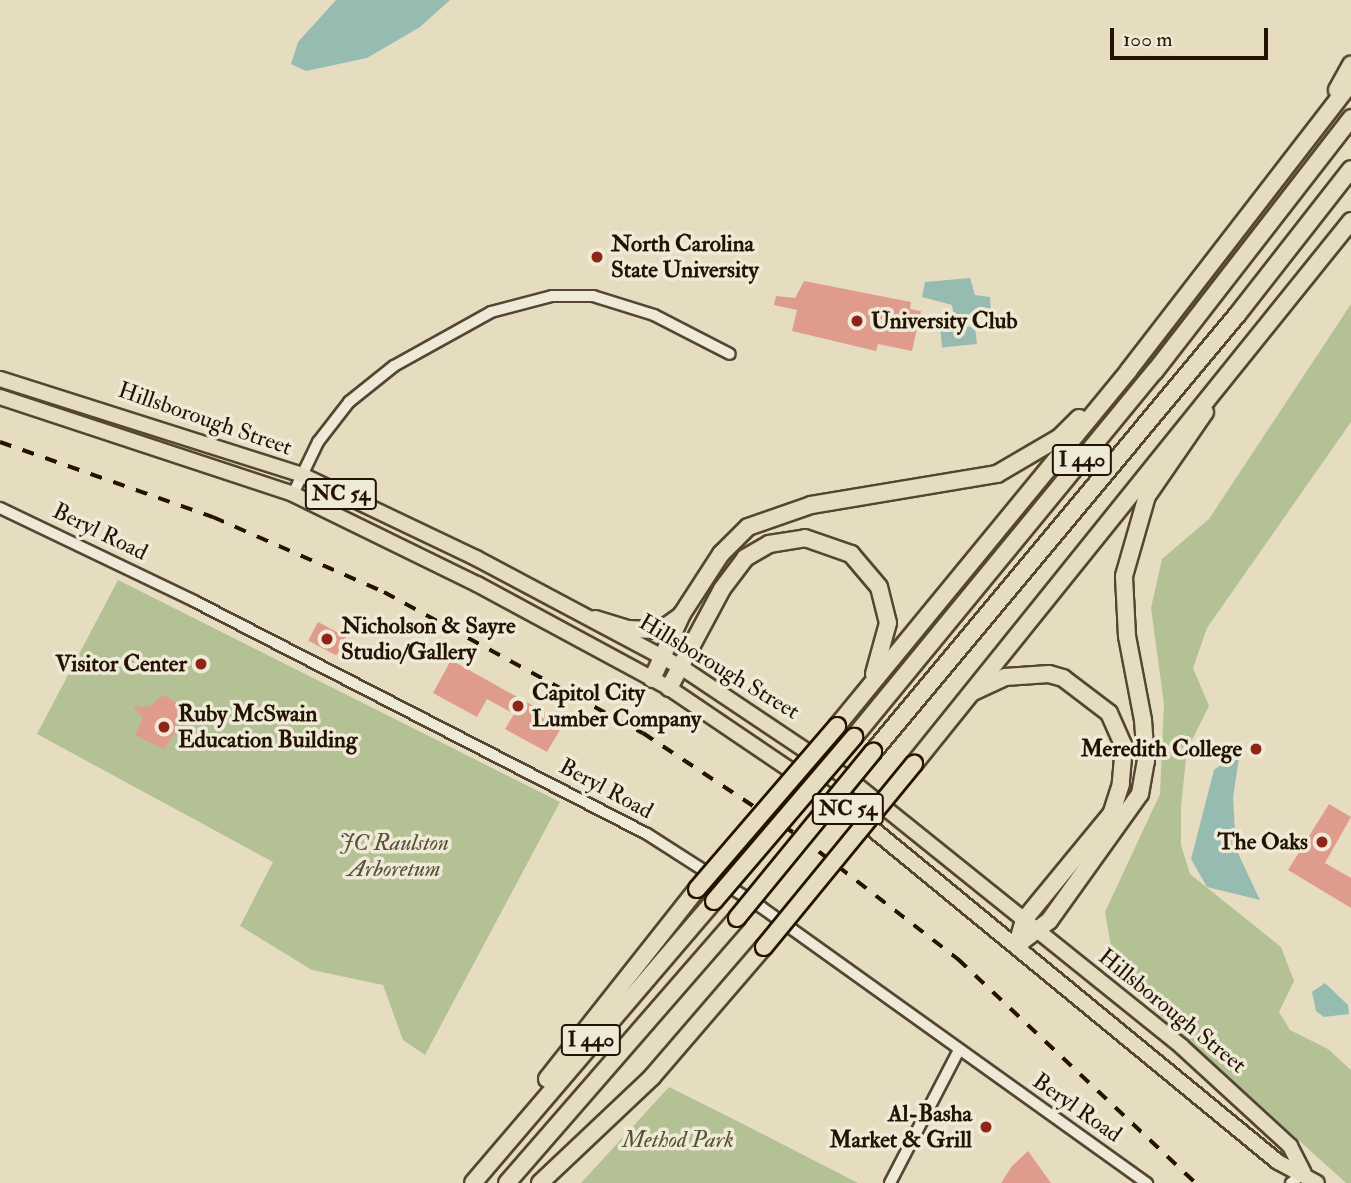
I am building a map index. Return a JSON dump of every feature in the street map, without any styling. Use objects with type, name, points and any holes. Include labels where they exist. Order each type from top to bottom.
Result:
[{"type":"highway","points":[[1318,124],[1351,65]]},
{"type":"highway","points":[[494,1158],[593,1014],[868,690],[1129,370],[1351,83]]},
{"type":"highway","name":"I 440","points":[[473,1183],[854,737],[1147,382],[1351,118]]},
{"type":"highway","name":"I 440","points":[[507,1183],[737,918],[1202,357],[1351,169]]},
{"type":"highway","points":[[540,1183],[652,1077],[764,947],[1351,221]]},
{"type":"highway","points":[[1017,944],[1038,932],[1125,821],[1140,793],[1146,761],[1123,595],[1127,557],[1147,496],[1250,348]]},
{"type":"highway","points":[[652,679],[682,614],[721,554],[748,527],[811,505],[997,474],[1060,437],[1129,370]]},
{"type":"highway","points":[[668,688],[722,589],[745,558],[769,544],[806,538],[851,554],[879,587],[888,623],[868,690]]},
{"type":"highway","points":[[595,619],[628,629],[661,630],[682,614]]},
{"type":"highway","points":[[967,694],[1005,677],[1049,674],[1095,697],[1110,713],[1124,746],[1121,784],[1111,814],[1024,920],[1017,944]]},
{"type":"main road","name":"Hillsborough Street","points":[[0,379],[302,475],[595,619],[681,667],[836,770],[1024,920],[1235,1092],[1290,1146],[1304,1173]]},
{"type":"main road","name":"Hillsborough Street","points":[[0,397],[293,494],[477,584],[668,688],[852,812],[1017,944],[1278,1162],[1304,1173],[1317,1183]]},
{"type":"street","points":[[293,494],[332,419],[367,387],[479,319],[520,303],[552,296],[622,302],[730,354]]},
{"type":"street","name":"Beryl Road","points":[[0,508],[205,606],[648,835],[761,907],[1147,1183]]},
{"type":"street","points":[[890,1183],[959,1050]]},
{"type":"street","points":[[1291,1183],[1304,1173]]},
{"type":"green space","points":[[1351,304],[1351,422],[1207,628],[1193,668],[1209,706],[1187,750],[1181,806],[1181,845],[1190,874],[1281,947],[1294,981],[1279,1012],[1290,1030],[1328,1049],[1351,1070],[1351,1183],[1346,1183],[1116,975],[1105,912],[1160,794],[1164,704],[1151,608],[1162,559],[1209,519]]},
{"type":"green space","name":"JC Raulston Arboretum","points":[[118,580],[560,802],[425,1055],[403,1040],[383,985],[312,970],[240,926],[273,862],[37,734]]},
{"type":"green space","name":"Method Park","points":[[669,1087],[737,1121],[858,1183],[581,1183]]},
{"type":"water","points":[[336,0],[450,0],[420,27],[367,58],[306,71],[291,64],[298,42]]},
{"type":"water","points":[[970,278],[975,295],[990,297],[991,312],[954,316],[952,305],[922,297],[925,282]]},
{"type":"water","points":[[975,326],[977,344],[942,348],[940,330]]},
{"type":"water","points":[[1234,755],[1239,758],[1233,797],[1236,849],[1260,900],[1207,887],[1191,859],[1214,770]]},
{"type":"water","points":[[1325,983],[1348,1005],[1349,1014],[1324,1017],[1316,1011],[1312,992]]},
{"type":"building","name":"University Club","points":[[804,281],[911,302],[910,309],[921,311],[912,351],[878,344],[876,351],[792,331],[797,310],[774,305],[776,296],[795,298]]},
{"type":"building","name":"Nicholson & Sayre Studio/Gallery","points":[[318,622],[346,637],[336,656],[308,641]]},
{"type":"building","name":"Capitol City Lumber Company","points":[[451,660],[564,723],[547,752],[505,729],[514,714],[487,699],[477,717],[433,693]]},
{"type":"building","name":"Ruby McSwain Education Building","points":[[163,695],[180,704],[178,721],[210,737],[204,749],[174,734],[164,749],[135,735],[143,718],[133,706],[149,707]]},
{"type":"building","name":"The Oaks","points":[[1329,804],[1351,817],[1325,863],[1351,878],[1351,908],[1288,870]]},
{"type":"building","points":[[1028,1151],[1051,1183],[1001,1183],[1012,1166]]},
{"type":"railway","points":[[0,442],[213,517],[384,592],[643,733],[800,837],[958,959],[1196,1183]]},
{"type":"place","name":"North Carolina State University","points":[[597,257]]},
{"type":"place","name":"University Club","points":[[857,321]]},
{"type":"place","name":"Nicholson & Sayre Studio/Gallery","points":[[327,639]]},
{"type":"place","name":"Visitor Center","points":[[201,664]]},
{"type":"place","name":"Capitol City Lumber Company","points":[[518,706]]},
{"type":"place","name":"Ruby McSwain Education Building","points":[[164,727]]},
{"type":"place","name":"Meredith College","points":[[1256,749]]},
{"type":"place","name":"The Oaks","points":[[1322,842]]},
{"type":"place","name":"Al-Basha Market & Grill","points":[[986,1127]]}]
